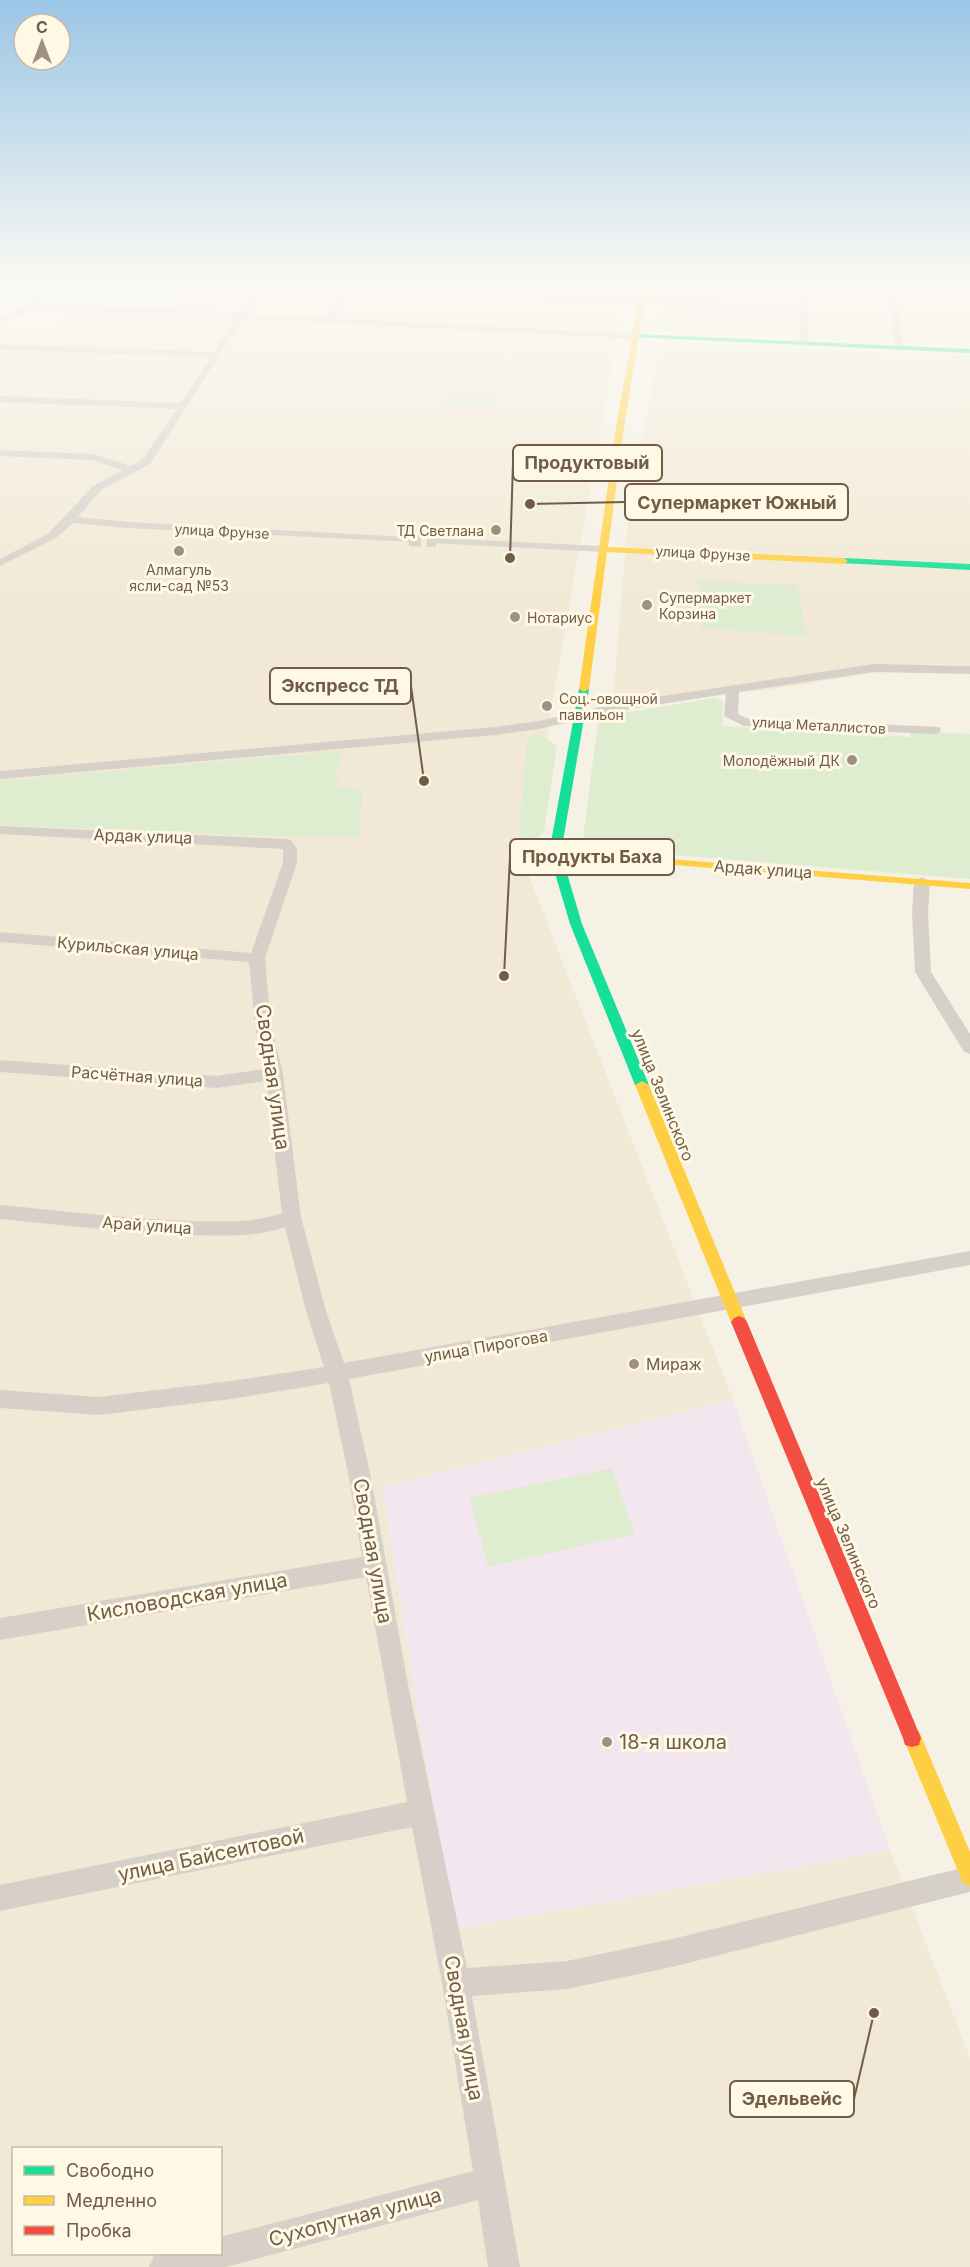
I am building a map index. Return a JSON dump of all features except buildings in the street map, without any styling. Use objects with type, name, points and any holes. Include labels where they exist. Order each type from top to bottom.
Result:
[{"type":"main road","name":"улица Зелинского","points":[[626,392],[580,714],[555,853],[576,924],[730,1302],[970,1877]]},
{"type":"main road","name":"улица Фрунзе","points":[[602,549],[970,567]]},
{"type":"main road","name":"Ардак улица","points":[[555,853],[970,886]]},
{"type":"street","points":[[0,563],[52,536],[97,488],[146,462],[193,392]]},
{"type":"street","points":[[0,399],[184,406]]},
{"type":"street","points":[[0,453],[93,457],[130,469]]},
{"type":"street","name":"улица Фрунзе","points":[[70,519],[152,527],[409,540]]},
{"type":"street","name":"улица Фрунзе","points":[[436,541],[602,549]]},
{"type":"street","points":[[0,775],[495,731],[539,725],[580,714],[874,668],[970,670]]},
{"type":"street","name":"улица Металлистов","points":[[733,690],[731,716],[744,722],[934,730]]},
{"type":"street","name":"Ардак улица","points":[[0,830],[286,843]]},
{"type":"street","name":"Сводная улица","points":[[286,843],[290,849],[290,863],[257,958],[263,1025],[274,1074],[292,1217],[316,1311],[338,1373],[360,1478],[456,1983],[504,2267]]},
{"type":"street","points":[[922,882],[920,912],[923,972],[970,1048]]},
{"type":"street","name":"Курильская улица","points":[[0,938],[257,958]]},
{"type":"street","name":"Расчётная улица","points":[[0,1066],[216,1082],[274,1074]]},
{"type":"street","name":"Арай улица","points":[[0,1212],[151,1227],[225,1229],[267,1226],[292,1217]]},
{"type":"street","name":"улица Пирогова","points":[[0,1399],[99,1406],[231,1390],[338,1373],[970,1258]]},
{"type":"street","name":"Кисловодская улица","points":[[0,1629],[375,1565]]},
{"type":"street","name":"улица Байсеитовой","points":[[0,1898],[422,1812]]},
{"type":"street","points":[[456,1983],[567,1975],[684,1950],[970,1877]]},
{"type":"street","name":"Сухопутная улица","points":[[222,2252],[490,2182]]},
{"type":"street","name":"Сухопутная улица","points":[[165,2267],[211,2255]]},
{"type":"shaded area","points":[[0,392],[607,392],[553,697],[529,876],[733,1400],[382,1487],[453,1930],[890,1850],[970,2058],[970,2267],[0,2267]]},
{"type":"shaded area","points":[[651,392],[970,392],[970,666],[932,664],[766,690],[613,700],[627,530]]},
{"type":"shaded area","points":[[733,1400],[890,1850],[453,1930],[382,1487]]},
{"type":"green space","points":[[447,396],[495,397],[494,407],[445,406]]},
{"type":"green space","points":[[699,581],[798,585],[806,636],[700,628]]},
{"type":"green space","points":[[713,698],[723,701],[722,726],[910,737],[910,731],[970,734],[970,879],[612,850],[586,844],[583,839],[598,722],[607,716]]},
{"type":"green space","points":[[532,735],[541,735],[557,746],[544,832],[535,839],[522,839],[519,830],[527,740]]},
{"type":"green space","points":[[343,751],[336,771],[338,787],[363,790],[359,837],[298,837],[0,825],[0,781]]},
{"type":"green space","points":[[612,1468],[635,1534],[488,1567],[470,1498]]},
{"type":"tunnel","points":[[409,540],[436,541]]},
{"type":"traffic: fast","points":[[844,561],[970,567]]},
{"type":"traffic: fast","points":[[584,689],[555,853],[576,924],[642,1085]]},
{"type":"traffic: slow","points":[[584,689],[626,392]]},
{"type":"traffic: slow","points":[[602,549],[844,561]]},
{"type":"traffic: slow","points":[[555,853],[970,886]]},
{"type":"traffic: slow","points":[[642,1085],[739,1322]]},
{"type":"traffic: slow","points":[[912,1738],[970,1876]]},
{"type":"traffic: jam","points":[[739,1322],[912,1738]]},
{"type":"place","name":"Супермаркет Южный","points":[[530,504]]},
{"type":"place","name":"ТД Светлана","points":[[496,530]]},
{"type":"place","name":"Алмагуль ясли-сад №53","points":[[179,551]]},
{"type":"place","name":"Продуктовый","points":[[510,558]]},
{"type":"place","name":"Супермаркет Корзина","points":[[647,605]]},
{"type":"place","name":"Нотариус","points":[[515,617]]},
{"type":"place","name":"Соц.-овощной павильон","points":[[547,706]]},
{"type":"place","name":"Молодёжный ДК","points":[[852,760]]},
{"type":"place","name":"Экспресс ТД","points":[[424,781]]},
{"type":"place","name":"Продукты Баха","points":[[504,976]]},
{"type":"place","name":"Мираж","points":[[634,1364]]},
{"type":"place","name":"18-я школа","points":[[607,1742]]},
{"type":"place","name":"Эдельвейс","points":[[874,2013]]}]
